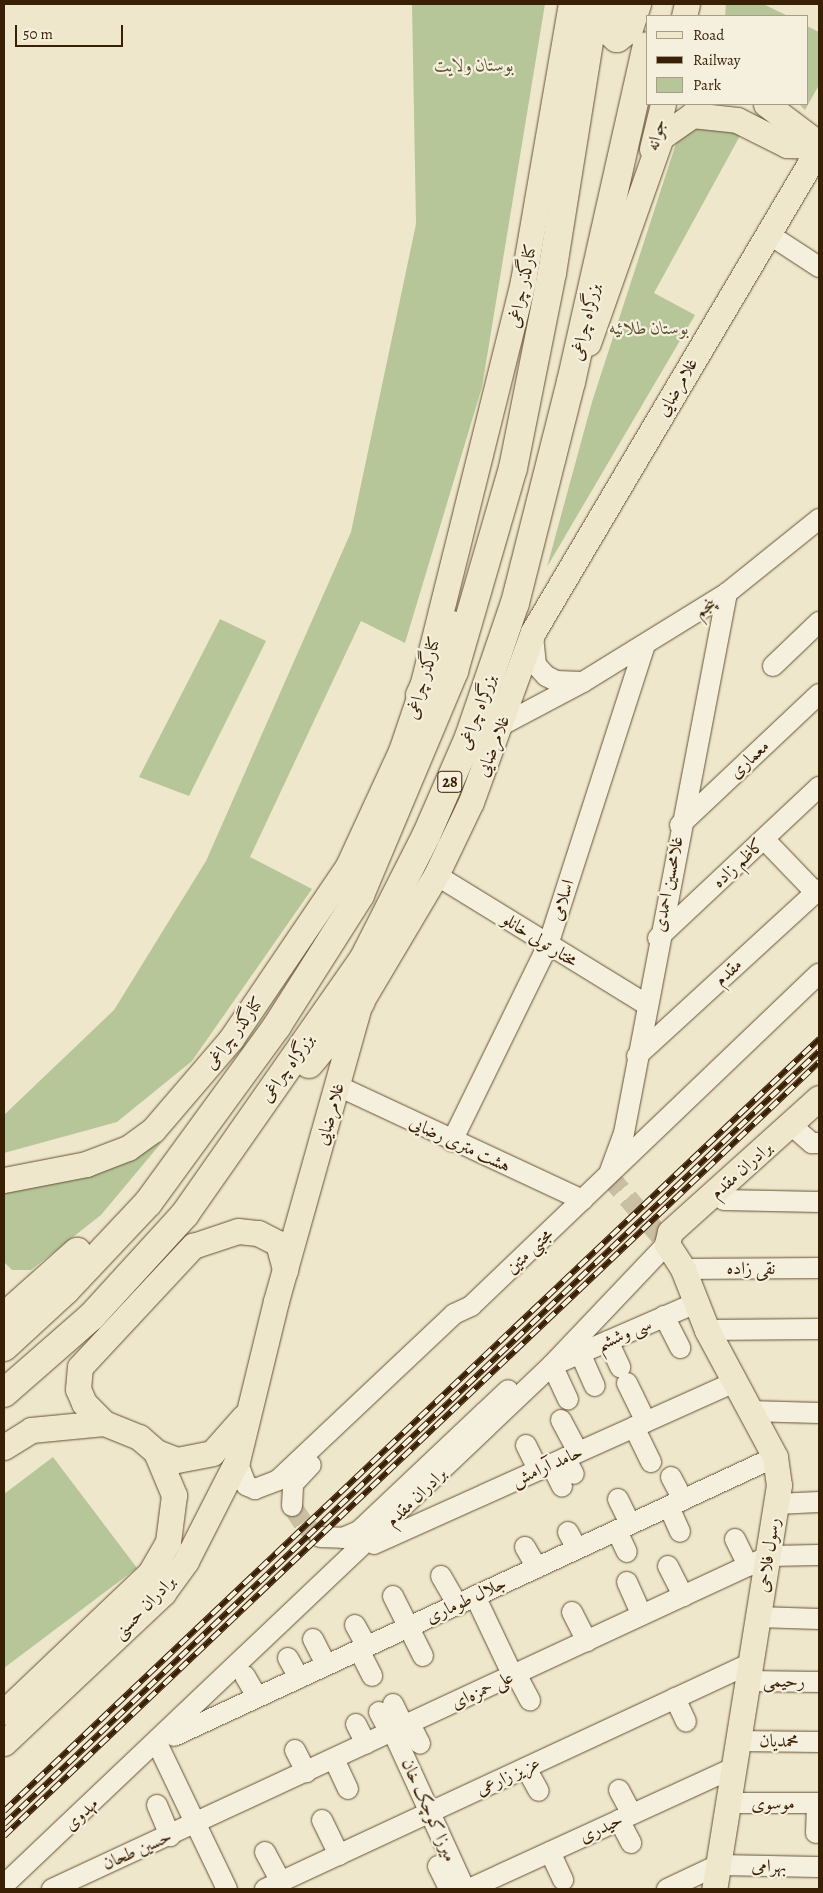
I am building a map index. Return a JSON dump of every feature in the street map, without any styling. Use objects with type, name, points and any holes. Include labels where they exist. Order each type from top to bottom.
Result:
[{"type":"highway","name":"بزرگراه چراغی","points":[[4,1347],[65,1291],[148,1203],[277,1026],[360,895],[454,671],[513,468],[534,369],[595,4]]},
{"type":"highway","points":[[612,4],[608,30],[617,38],[629,29],[637,4]]},
{"type":"highway","name":"بزرگراه چراغی","points":[[4,1393],[92,1316],[185,1214],[364,960],[465,746],[515,603],[571,382],[646,50]]},
{"type":"highway","points":[[420,695],[450,633],[504,446],[534,369]]},
{"type":"highway","points":[[238,1140],[360,1003]]},
{"type":"highway","name":"بزرگراه چراغی","points":[[4,1317],[110,1219],[262,1033],[277,1026]]},
{"type":"main road","name":"کنارگذر چراغی","points":[[4,1180],[86,1164],[119,1151],[167,1117],[231,1039],[348,866],[401,751],[420,695],[523,281],[571,4]]},
{"type":"main road","name":"جوانه","points":[[648,166],[663,105]]},
{"type":"main road","points":[[767,105],[819,146]]},
{"type":"main road","points":[[571,382],[597,322],[648,166],[661,137],[692,115],[737,120],[787,145],[819,146]]},
{"type":"main road","name":"غلامرضایی","points":[[249,1411],[285,1270],[360,1003],[436,875],[502,725],[533,632],[819,146]]},
{"type":"main road","name":"برادران مقدم","points":[[803,1133],[819,1098]]},
{"type":"main road","name":"برادران مقدم","points":[[667,1244],[679,1240],[720,1196],[803,1133],[819,1112]]},
{"type":"main road","points":[[249,1411],[212,1453],[177,1460],[156,1452],[139,1438],[104,1423],[81,1396],[77,1374],[80,1367],[193,1246],[238,1231],[258,1233],[278,1243],[285,1270]]},
{"type":"main road","name":"رسول فلاحی","points":[[667,1244],[683,1268],[707,1330],[775,1457],[780,1485],[759,1561],[758,1617],[739,1741],[732,1768],[714,1889]]},
{"type":"main road","name":"برادران حسنی","points":[[4,1743],[163,1592],[186,1561],[237,1461],[249,1411]]},
{"type":"main road","points":[[10,1442],[50,1426],[104,1423]]},
{"type":"main road","name":"برادران حسنی","points":[[4,1712],[130,1596],[168,1542],[174,1495],[156,1452]]},
{"type":"street","points":[[767,234],[819,267]]},
{"type":"street","name":"پنجم","points":[[502,725],[644,647],[727,592],[819,519]]},
{"type":"street","name":"غلامحسین احمدی","points":[[608,1175],[624,1133],[658,938],[727,592]]},
{"type":"street","points":[[773,666],[819,622]]},
{"type":"street","name":"پنجم","points":[[533,632],[536,665],[546,676],[556,682],[583,682]]},
{"type":"street","name":"اسلامی","points":[[452,1141],[548,945],[644,647]]},
{"type":"street","name":"معماری","points":[[680,825],[819,694]]},
{"type":"street","name":"کاظم زاده","points":[[658,938],[819,787]]},
{"type":"street","points":[[764,839],[817,890]]},
{"type":"street","name":"مختار تولی خانلو","points":[[436,875],[646,1004]]},
{"type":"street","name":"مقدم","points":[[637,1056],[817,890]]},
{"type":"street","name":"مجتبی متین","points":[[237,1461],[246,1484],[266,1488],[454,1314],[471,1306],[819,974]]},
{"type":"street","name":"هشت متری رضایی","points":[[338,1086],[452,1141],[583,1200]]},
{"type":"street","points":[[720,1196],[819,1202]]},
{"type":"street","name":"برادران مقدم","points":[[157,1743],[552,1365],[667,1244]]},
{"type":"street","name":"نقی زاده","points":[[683,1268],[819,1268]]},
{"type":"street","name":"سی وششم","points":[[320,1538],[343,1538],[359,1530],[494,1402],[518,1382],[552,1365],[696,1303]]},
{"type":"street","points":[[292,1506],[293,1484],[302,1473],[462,1326],[471,1306]]},
{"type":"street","points":[[664,1316],[680,1348]]},
{"type":"street","points":[[707,1330],[819,1329]]},
{"type":"street","points":[[608,1341],[624,1375],[651,1462]]},
{"type":"street","points":[[580,1353],[595,1386]]},
{"type":"street","points":[[552,1365],[568,1399]]},
{"type":"street","name":"حامد آرامش","points":[[360,1550],[507,1475],[561,1468],[601,1433],[640,1425],[734,1382]]},
{"type":"street","points":[[749,1411],[819,1413]]},
{"type":"street","points":[[561,1420],[561,1468]]},
{"type":"street","points":[[526,1445],[561,1468]]},
{"type":"street","name":"جلال طوماری","points":[[157,1743],[519,1576],[572,1541],[624,1528],[775,1457]]},
{"type":"street","points":[[671,1477],[680,1532]]},
{"type":"street","points":[[618,1500],[627,1552]]},
{"type":"street","points":[[776,1504],[819,1502]]},
{"type":"street","points":[[735,1539],[759,1561],[819,1555]]},
{"type":"street","points":[[519,1576],[525,1547]]},
{"type":"street","name":"علی حمزه‌ای","points":[[196,1824],[759,1561]]},
{"type":"street","points":[[668,1566],[683,1596]]},
{"type":"street","points":[[441,1576],[466,1600],[530,1700]]},
{"type":"street","points":[[627,1582],[642,1615]]},
{"type":"street","points":[[393,1596],[423,1656]]},
{"type":"street","points":[[572,1612],[587,1641]]},
{"type":"street","points":[[758,1617],[819,1619]]},
{"type":"street","points":[[356,1625],[372,1676]]},
{"type":"street","points":[[313,1639],[326,1665]]},
{"type":"street","points":[[288,1658],[299,1678]]},
{"type":"street","name":"رحیمی","points":[[750,1672],[819,1682]]},
{"type":"street","name":"عزیز زارعی","points":[[273,1886],[675,1698],[750,1672]]},
{"type":"street","points":[[245,1676],[256,1697]]},
{"type":"street","points":[[675,1698],[686,1722]]},
{"type":"street","points":[[386,1708],[399,1729],[420,1744]]},
{"type":"street","points":[[356,1724],[366,1744]]},
{"type":"street","name":"میرزا کوچک خان","points":[[399,1729],[430,1813],[465,1889]]},
{"type":"street","name":"محمدیان","points":[[739,1741],[819,1742]]},
{"type":"street","points":[[157,1743],[227,1889]]},
{"type":"street","name":"مهدوی","points":[[4,1885],[157,1743]]},
{"type":"street","points":[[295,1750],[306,1772]]},
{"type":"street","points":[[334,1759],[348,1789]]},
{"type":"street","points":[[526,1768],[539,1791]]},
{"type":"street","name":"حیدری","points":[[469,1889],[732,1768]]},
{"type":"street","points":[[619,1790],[631,1843]]},
{"type":"street","name":"موسوی","points":[[727,1803],[818,1803]]},
{"type":"street","points":[[816,1832],[818,1803]]},
{"type":"street","points":[[157,1805],[170,1836]]},
{"type":"street","points":[[322,1820],[339,1855]]},
{"type":"street","name":"حسین طحان","points":[[53,1889],[196,1824]]},
{"type":"street","points":[[265,1852],[273,1886]]},
{"type":"street","points":[[550,1852],[563,1880]]},
{"type":"street","points":[[667,1889],[718,1865]]},
{"type":"street","name":"بهرامی","points":[[718,1865],[819,1866]]},
{"type":"street","points":[[438,1866],[449,1889]]},
{"type":"green space","name":"بوستان ولایت","points":[[412,4],[545,4],[482,387],[405,643],[361,621],[250,857],[312,889],[192,1061],[117,1122],[4,1153],[4,1115],[114,1010],[206,861],[351,532],[416,224]]},
{"type":"green space","points":[[726,4],[763,4],[786,15],[725,15]]},
{"type":"green space","points":[[808,26],[819,32],[819,85],[808,105]]},
{"type":"green space","points":[[800,105],[808,105],[805,110]]},
{"type":"green space","name":"بوستان طلائیه","points":[[710,126],[741,134],[654,293],[695,315],[547,567],[592,402],[680,131]]},
{"type":"green space","points":[[220,619],[266,641],[189,796],[139,777]]},
{"type":"green space","points":[[162,1142],[101,1215],[31,1270],[12,1270],[4,1262],[4,1189]]},
{"type":"green space","points":[[53,1457],[137,1568],[4,1668],[4,1494]]},
{"type":"tunnel","points":[[608,1175],[667,1244]]},
{"type":"tunnel","points":[[292,1506],[305,1526],[320,1537]]},
{"type":"railway","points":[[4,1811],[819,1039]]},
{"type":"railway","points":[[4,1824],[819,1051]]},
{"type":"railway","points":[[4,1836],[819,1062]]}]
